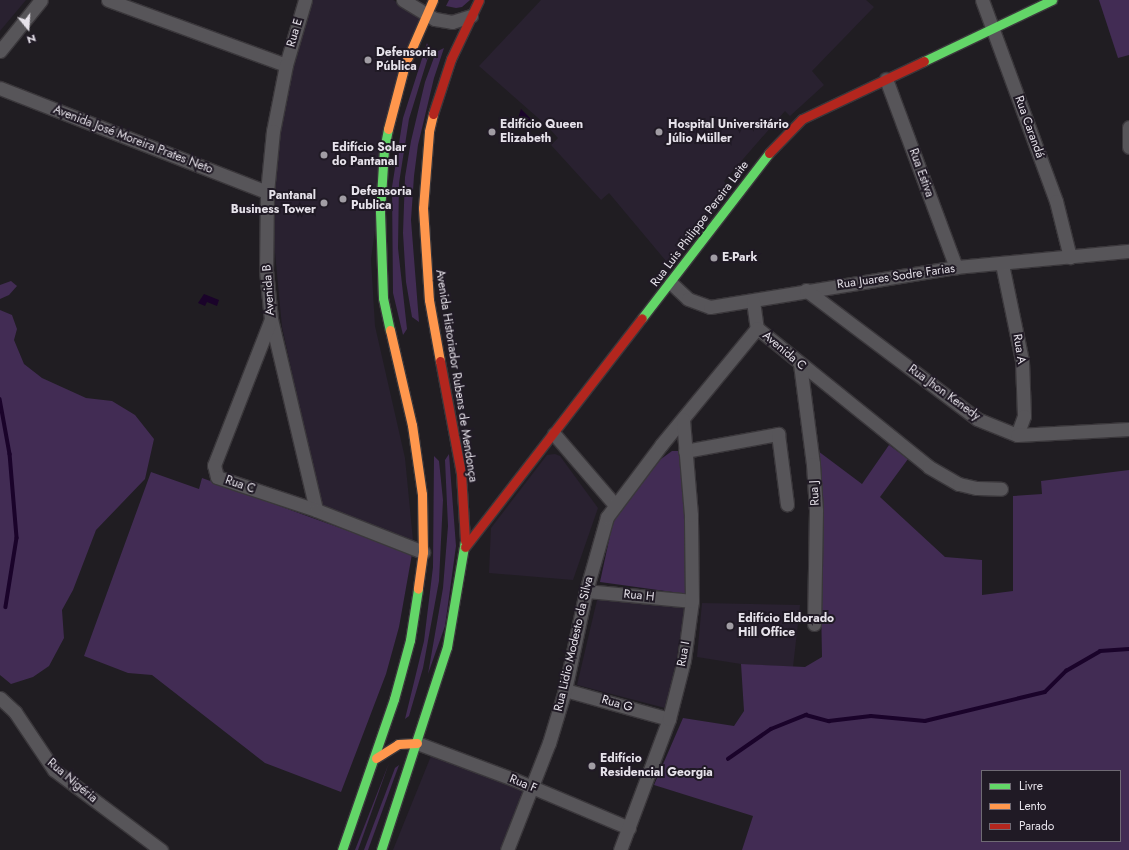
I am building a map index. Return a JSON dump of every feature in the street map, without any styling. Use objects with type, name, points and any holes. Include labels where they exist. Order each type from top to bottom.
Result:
[{"type":"main road","points":[[342,850],[376,758],[410,640],[423,552],[422,501],[418,464],[406,392],[388,325],[379,240],[381,176],[388,126],[401,77],[433,0]]},
{"type":"main road","name":"Avenida Historiador Rubens de Mendonça","points":[[381,850],[447,647],[465,546],[461,473],[429,300],[423,208],[429,132],[437,99],[451,59],[479,0]]},
{"type":"main road","name":"Rua Luis Philippe Pereira Leite","points":[[465,546],[671,283],[775,145],[802,119],[1052,0]]},
{"type":"main road","points":[[376,758],[398,744],[417,743]]},
{"type":"street","points":[[0,51],[41,0]]},
{"type":"street","points":[[108,0],[286,65]]},
{"type":"street","name":"Rua E","points":[[286,65],[304,0]]},
{"type":"street","points":[[403,0],[426,15],[452,22],[471,16]]},
{"type":"street","name":"Rua Carandá","points":[[982,0],[1056,201],[1070,257]]},
{"type":"street","name":"Avenida B","points":[[286,65],[273,131],[266,192],[266,270],[271,319],[316,510]]},
{"type":"street","name":"Rua Estiva","points":[[886,79],[956,267]]},
{"type":"street","name":"Avenida José Moreira Prates Neto","points":[[0,88],[266,192]]},
{"type":"street","points":[[1129,127],[1129,147]]},
{"type":"street","name":"Rua Juares Sodre Farias","points":[[671,283],[688,299],[710,307],[754,301],[806,290],[956,267],[1002,264],[1129,251]]},
{"type":"street","name":"Rua A","points":[[1002,264],[1022,361],[1024,416],[1017,435]]},
{"type":"street","name":"Rua Jhon Kenedy","points":[[806,290],[976,419],[1017,435],[1129,429]]},
{"type":"street","points":[[754,301],[757,328]]},
{"type":"street","name":"Rua C","points":[[271,319],[214,465],[214,472],[217,477],[316,510],[423,552]]},
{"type":"street","name":"Avenida C","points":[[615,505],[661,444],[757,328],[929,468],[959,484],[977,488],[1001,489]]},
{"type":"street","name":"Rua J","points":[[800,364],[814,464],[816,510],[814,624]]},
{"type":"street","name":"Rua I","points":[[620,850],[669,719],[684,660],[692,601],[691,515],[682,419]]},
{"type":"street","points":[[554,434],[615,505]]},
{"type":"street","points":[[661,444],[685,449],[778,434],[787,504]]},
{"type":"street","name":"Rua Lidio Modesto da Silva","points":[[507,850],[565,690],[595,553],[607,517],[615,505]]},
{"type":"street","name":"Rua H","points":[[586,591],[692,601]]},
{"type":"street","name":"Rua G","points":[[565,690],[669,719]]},
{"type":"street","name":"Rua Nigéria","points":[[0,698],[15,712],[54,770],[161,850]]},
{"type":"street","name":"Rua F","points":[[417,743],[531,787],[628,828]]},
{"type":"shaded area","points":[[0,0],[26,0],[0,31]]},
{"type":"shaded area","points":[[313,0],[393,0],[422,16],[395,88],[371,259],[375,326],[405,458],[413,540],[321,506],[282,327],[274,242],[275,159],[287,88]]},
{"type":"shaded area","points":[[449,0],[470,0],[462,7],[456,8],[446,6]]},
{"type":"shaded area","name":"Hospital Universitário Júlio Müller","points":[[541,0],[866,0],[874,7],[812,71],[824,85],[790,116],[785,111],[724,181],[731,191],[671,267],[609,193],[601,200],[551,145],[558,138],[546,125],[479,66]]},
{"type":"shaded area","points":[[1099,0],[1129,0],[1129,55],[1118,58]]},
{"type":"shaded area","points":[[427,43],[430,51],[409,119],[399,183],[398,248],[407,329],[403,335],[393,293],[392,187],[403,118]]},
{"type":"shaded area","points":[[444,48],[434,78],[418,145],[414,176],[411,220],[419,322],[412,317],[406,282],[403,233],[405,177],[411,141],[425,82],[436,52]]},
{"type":"shaded area","points":[[521,109],[534,122],[529,128],[515,128]]},
{"type":"shaded area","points":[[11,281],[17,286],[9,295],[0,299],[0,285]]},
{"type":"shaded area","points":[[204,294],[219,300],[217,306],[207,302],[205,306],[198,303]]},
{"type":"shaded area","points":[[0,310],[12,315],[17,329],[14,340],[24,364],[42,378],[86,398],[112,401],[135,415],[154,439],[145,479],[96,530],[73,590],[62,610],[64,638],[49,666],[33,677],[11,684],[0,675]]},
{"type":"shaded area","points":[[889,445],[908,459],[880,497],[945,557],[982,560],[982,595],[1013,591],[1013,496],[1042,494],[1041,481],[1129,470],[1129,850],[742,850],[753,816],[654,785],[683,718],[734,726],[744,711],[741,664],[805,667],[822,657],[818,451],[862,484]]},
{"type":"shaded area","points":[[672,451],[678,451],[685,480],[687,594],[600,582],[614,517],[661,459]]},
{"type":"shaded area","points":[[449,454],[456,546],[445,626],[428,674],[443,588],[448,526],[445,460]]},
{"type":"shaded area","points":[[555,454],[560,456],[598,508],[573,580],[489,573],[491,528],[547,455]]},
{"type":"shaded area","points":[[434,456],[439,461],[443,500],[439,581],[423,668],[409,716],[405,719],[424,641],[433,567]]},
{"type":"shaded area","points":[[151,472],[199,489],[202,478],[412,554],[399,627],[386,674],[341,792],[265,763],[152,675],[128,673],[84,656]]},
{"type":"shaded area","points":[[598,596],[685,604],[669,709],[577,685]]},
{"type":"shaded area","points":[[702,603],[800,605],[793,667],[741,664],[697,657]]},
{"type":"shaded area","points":[[431,756],[527,792],[505,850],[393,850]]},
{"type":"shaded area","points":[[389,763],[358,850],[355,850]]},
{"type":"shaded area","points":[[399,765],[368,850],[364,850],[395,768]]},
{"type":"waterway","points":[[0,399],[10,454],[17,538],[6,607]]},
{"type":"waterway","points":[[728,759],[771,729],[806,715],[829,721],[871,716],[925,721],[1045,692],[1066,671],[1100,651],[1129,649]]},
{"type":"traffic: fast","points":[[924,61],[1052,0]]},
{"type":"traffic: fast","points":[[388,129],[384,149],[380,212],[383,298],[390,330]]},
{"type":"traffic: fast","points":[[642,318],[769,153]]},
{"type":"traffic: fast","points":[[381,850],[447,647],[465,541]]},
{"type":"traffic: fast","points":[[342,850],[394,699],[410,640],[418,589]]},
{"type":"traffic: slow","points":[[388,129],[405,64],[433,0]]},
{"type":"traffic: slow","points":[[433,114],[429,132],[423,208],[429,300],[440,361]]},
{"type":"traffic: slow","points":[[390,330],[412,425],[422,494],[423,552],[418,589]]},
{"type":"traffic: slow","points":[[376,758],[398,744],[417,743]]},
{"type":"traffic: jam","points":[[433,114],[451,59],[479,0]]},
{"type":"traffic: jam","points":[[769,153],[802,119],[924,61]]},
{"type":"traffic: jam","points":[[465,547],[642,318]]},
{"type":"traffic: jam","points":[[440,361],[461,473],[465,541]]},
{"type":"place","name":"Defensoria Pública","points":[[368,60]]},
{"type":"place","name":"Edifício Queen Elizabeth","points":[[492,132]]},
{"type":"place","name":"Hospital Universitário Júlio Müller","points":[[659,132]]},
{"type":"place","name":"Edifício Solar do Pantanal","points":[[324,155]]},
{"type":"place","name":"Defensoria Publica","points":[[343,199]]},
{"type":"place","name":"Pantanal Business Tower","points":[[324,203]]},
{"type":"place","name":"E-Park","points":[[714,258]]},
{"type":"place","name":"Edifício Eldorado Hill Office","points":[[730,626]]},
{"type":"place","name":"Edifício Residencial Georgia","points":[[592,766]]}]
